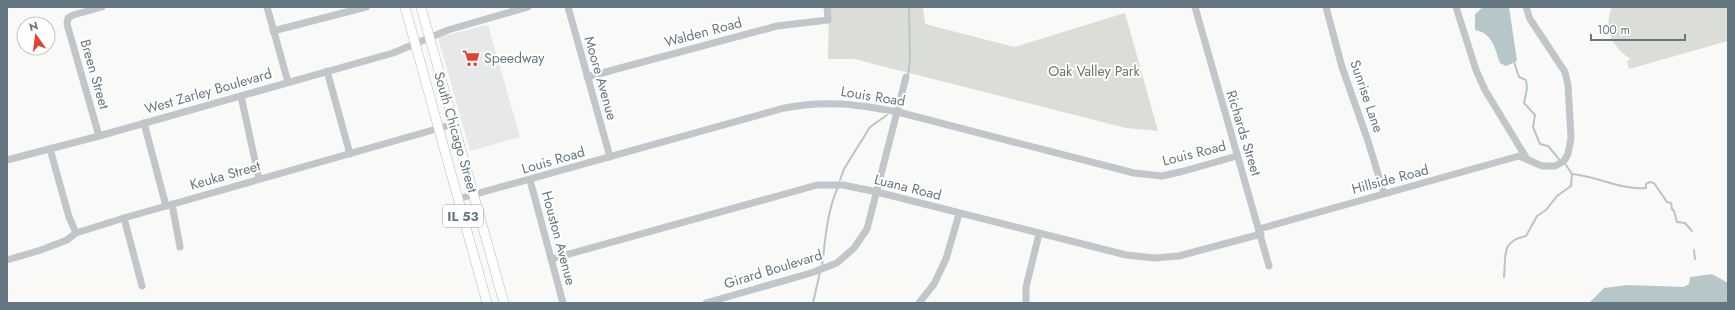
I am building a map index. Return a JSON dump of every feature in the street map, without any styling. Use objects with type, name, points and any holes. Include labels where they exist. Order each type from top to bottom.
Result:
[{"type":"main road","name":"South Chicago Street","points":[[405,7],[487,303]]},
{"type":"main road","name":"South Chicago Street","points":[[421,7],[504,303]]},
{"type":"street","name":"Breen Street","points":[[99,136],[67,24],[68,18],[73,14],[102,7]]},
{"type":"street","points":[[267,7],[288,82]]},
{"type":"street","points":[[273,32],[366,7]]},
{"type":"street","name":"West Zarley Boulevard","points":[[7,160],[99,136],[393,53],[448,30],[528,7]]},
{"type":"street","name":"Moore Avenue","points":[[568,7],[610,157]]},
{"type":"street","name":"Walden Road","points":[[587,77],[771,27],[828,20],[827,7]]},
{"type":"street","name":"Richards Street","points":[[1195,7],[1269,266]]},
{"type":"street","name":"Sunrise Lane","points":[[1326,7],[1342,67],[1368,138],[1384,194]]},
{"type":"street","points":[[1456,7],[1476,70],[1485,90],[1527,159],[1542,166],[1555,166],[1564,161],[1568,154],[1571,138],[1568,85],[1565,72],[1530,19],[1526,7]]},
{"type":"street","points":[[327,71],[350,154]]},
{"type":"street","name":"Girard Boulevard","points":[[706,303],[811,274],[837,263],[854,248],[867,229],[906,77]]},
{"type":"street","points":[[241,96],[259,179]]},
{"type":"street","name":"Louis Road","points":[[458,199],[474,196],[784,108],[809,104],[837,103],[863,105],[898,112],[1134,173],[1162,176],[1184,172],[1237,156]]},
{"type":"street","points":[[144,123],[180,246]]},
{"type":"street","name":"Keuka Street","points":[[7,260],[67,240],[76,233],[124,218],[454,124]]},
{"type":"street","points":[[50,149],[69,217],[76,233]]},
{"type":"street","name":"Hillside Road","points":[[1260,231],[1519,156],[1527,159]]},
{"type":"street","name":"Houston Avenue","points":[[530,180],[563,303]]},
{"type":"street","name":"Luana Road","points":[[551,260],[817,185],[844,185],[877,192],[959,214],[1126,255],[1154,258],[1179,256],[1201,251],[1260,231]]},
{"type":"street","points":[[919,303],[934,284],[946,259],[959,214]]},
{"type":"street","points":[[124,218],[142,286]]},
{"type":"street","points":[[1026,303],[1026,287],[1039,234]]},
{"type":"shaded area","points":[[1483,7],[1509,7],[1517,61],[1506,66],[1500,63],[1489,38],[1485,34],[1475,30],[1475,14]]},
{"type":"shaded area","points":[[488,25],[520,137],[470,151],[438,37]]},
{"type":"shaded area","points":[[1712,274],[1728,283],[1728,303],[1589,303],[1604,288],[1628,285],[1684,287],[1689,284],[1690,277]]},
{"type":"green space","name":"Oak Valley Park","points":[[829,7],[923,7],[925,24],[1014,47],[1125,13],[1158,131],[1126,128],[854,59],[828,59]]},
{"type":"green space","points":[[1612,7],[1728,7],[1728,41],[1629,69],[1627,61],[1631,59],[1614,43],[1609,30],[1608,22]]},
{"type":"waterway","points":[[908,77],[910,59],[909,7]]},
{"type":"waterway","points":[[1514,62],[1519,77],[1526,80],[1527,88],[1524,103],[1535,115],[1533,127],[1540,144],[1548,146],[1559,159]]},
{"type":"waterway","points":[[840,180],[844,169],[870,127],[887,115]]},
{"type":"waterway","points":[[1566,165],[1572,174],[1590,177],[1627,187],[1646,188],[1646,184],[1650,182],[1654,183],[1667,202],[1671,203],[1677,222],[1685,223],[1692,231]]},
{"type":"waterway","points":[[1504,277],[1505,256],[1509,245],[1512,241],[1526,236],[1537,216],[1546,210],[1557,196],[1571,186],[1572,174]]},
{"type":"waterway","points":[[822,267],[829,216],[838,187]]},
{"type":"waterway","points":[[1694,250],[1695,259]]},
{"type":"waterway","points":[[813,303],[820,272]]},
{"type":"place","name":"Speedway","points":[[471,58]]}]
